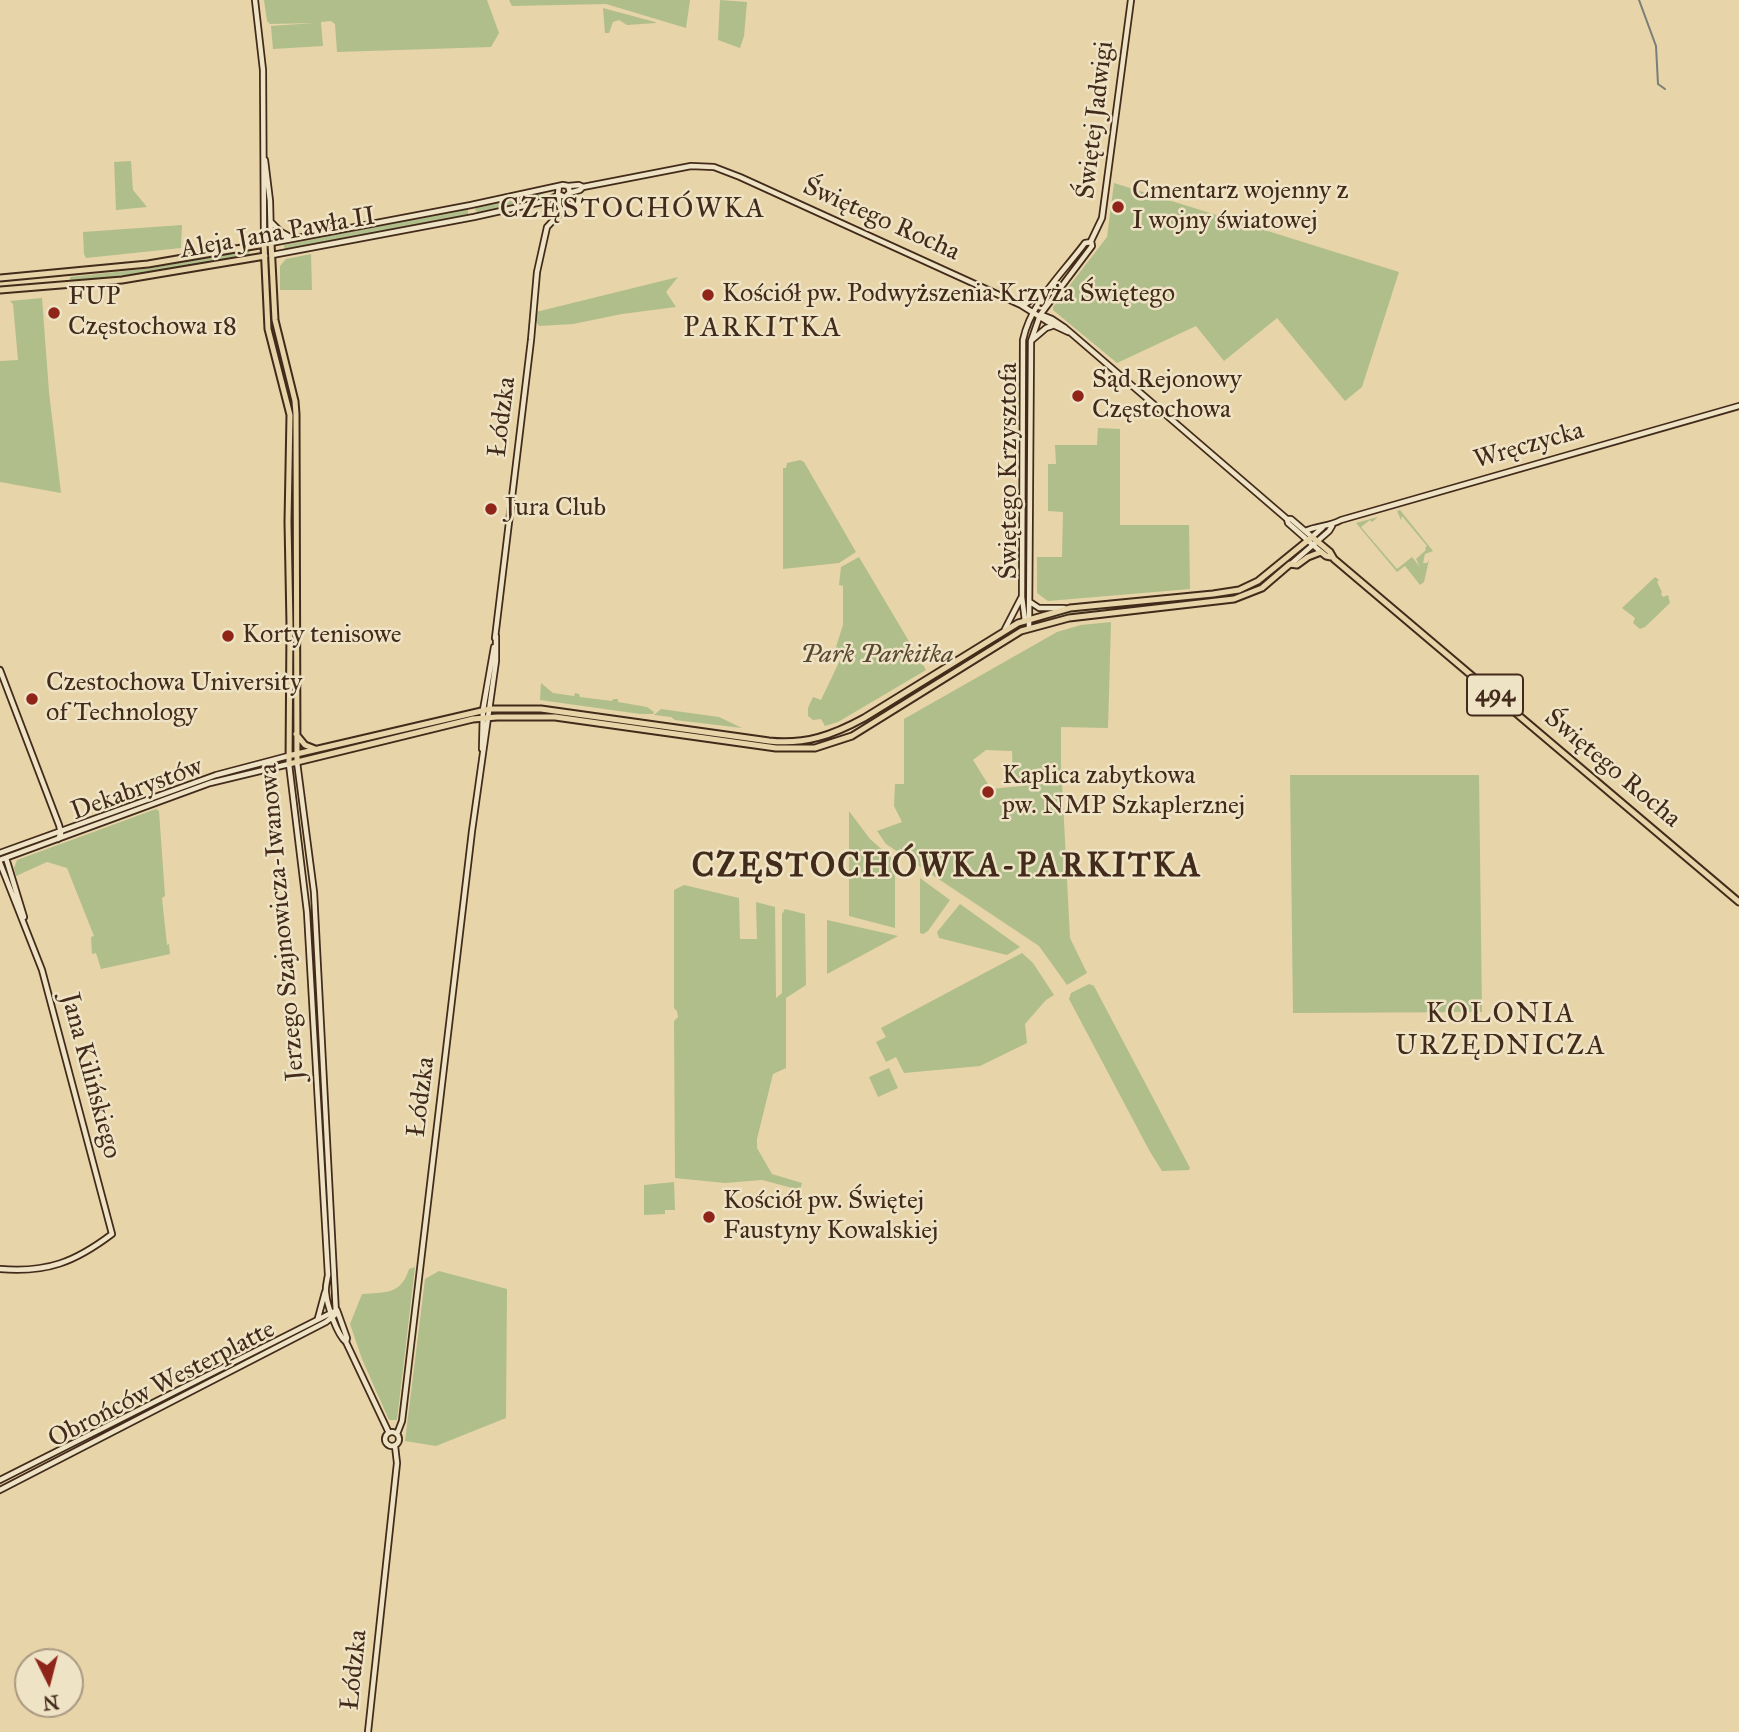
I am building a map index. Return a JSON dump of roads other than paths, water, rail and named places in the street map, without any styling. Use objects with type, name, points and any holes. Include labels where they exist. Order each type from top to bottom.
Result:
[{"type":"main road","name":"Aleja Jana Pawła II","points":[[0,278],[120,268],[271,243]]},
{"type":"main road","name":"Jerzego Szajnowicza-Iwanowa","points":[[271,243],[275,320],[296,414],[297,762]]},
{"type":"main road","name":"Jerzego Szajnowicza-Iwanowa","points":[[264,244],[268,329],[290,415],[289,764]]},
{"type":"main road","name":"Aleja Jana Pawła II","points":[[0,290],[133,279],[272,255]]},
{"type":"main road","points":[[288,756],[487,710],[541,709],[769,741],[806,741],[837,732],[864,718],[1005,629],[1027,620],[1070,608],[1239,590],[1258,581],[1312,541]]},
{"type":"main road","name":"Świętego Rocha","points":[[1312,541],[1330,552],[1331,556],[1739,902]]},
{"type":"main road","points":[[289,764],[486,717],[555,718],[776,748],[814,748],[852,736],[999,642],[1029,628],[1069,618],[1234,599],[1262,588],[1290,564],[1297,565],[1321,552]]},
{"type":"main road","name":"Świętego Rocha","points":[[1321,552],[1331,556]]},
{"type":"main road","points":[[296,734],[305,745],[316,749]]},
{"type":"street","points":[[255,0],[263,60],[265,160],[271,243]]},
{"type":"street","name":"Świętej Jadwigi","points":[[1040,315],[1088,253],[1102,218],[1130,0]]},
{"type":"street","points":[[264,244],[265,160]]},
{"type":"street","name":"Świętego Rocha","points":[[583,187],[704,166],[740,177],[1023,306],[1053,326],[1068,332]]},
{"type":"street","name":"Aleja Jana Pawła II","points":[[271,243],[563,184],[568,186]]},
{"type":"street","points":[[559,186],[561,210]]},
{"type":"street","points":[[568,186],[583,187],[580,190],[569,194],[568,186]]},
{"type":"street","name":"Aleja Jana Pawła II","points":[[272,255],[474,217],[569,194]]},
{"type":"street","name":"Łódzka","points":[[397,1434],[402,1421],[486,717],[496,661],[496,636],[537,272],[547,227],[567,204],[569,194]]},
{"type":"street","points":[[271,222],[293,239]]},
{"type":"street","name":"Świętej Jadwigi","points":[[1033,311],[1085,243],[1091,242]]},
{"type":"street","points":[[1023,306],[1041,292],[1048,291]]},
{"type":"street","name":"Świętego Krzysztofa","points":[[1027,620],[1022,597],[1021,356],[1025,331],[1033,311]]},
{"type":"street","name":"Świętego Rocha","points":[[1040,315],[1052,319],[1068,332],[1287,519],[1305,531],[1321,552]]},
{"type":"street","name":"Świętego Krzysztofa","points":[[1027,620],[1031,341],[1040,315]]},
{"type":"street","points":[[1031,341],[1046,328],[1053,326]]},
{"type":"street","name":"Wręczycka","points":[[1312,541],[1341,520],[1739,406]]},
{"type":"street","name":"Świętego Rocha","points":[[1287,519],[1288,523],[1312,541]]},
{"type":"street","points":[[1290,564],[1324,527],[1318,525],[1305,531]]},
{"type":"street","name":"Wręczycka","points":[[1324,527],[1332,526]]},
{"type":"street","points":[[1005,629],[1022,597]]},
{"type":"street","points":[[1029,601],[1039,608],[1070,608]]},
{"type":"street","points":[[1027,620],[1029,628]]},
{"type":"street","points":[[0,670],[61,831],[58,839]]},
{"type":"street","name":"Dekabrystów","points":[[1,858],[61,831],[216,775],[288,756]]},
{"type":"street","name":"Jerzego Szajnowicza-Iwanowa","points":[[297,762],[314,892],[336,1294],[334,1313]]},
{"type":"street","name":"Dekabrystów","points":[[1,858],[210,783],[289,764]]},
{"type":"street","name":"Jerzego Szajnowicza-Iwanowa","points":[[289,764],[307,912],[328,1275],[325,1292],[342,1339],[346,1342],[388,1433]]},
{"type":"street","name":"Jana Kilińskiego","points":[[0,1269],[36,1270],[60,1264],[77,1258],[112,1234],[46,982],[19,897],[1,858]]},
{"type":"street","points":[[318,1318],[325,1292]]},
{"type":"street","name":"Obrońców Westerplatte","points":[[0,1480],[318,1318],[334,1313]]},
{"type":"street","name":"Obrońców Westerplatte","points":[[0,1490],[245,1366],[334,1313]]},
{"type":"street","points":[[388,1433],[397,1434],[400,1440],[395,1446],[386,1443],[385,1437],[388,1433]]},
{"type":"street","name":"Łódzka","points":[[368,1732],[397,1463],[395,1446]]},
{"type":"waterway","points":[[1639,0],[1656,46],[1658,84],[1665,89]]},
{"type":"place","name":"Cmentarz wojenny z I wojny światowej","points":[[1118,207]]},
{"type":"place","name":"Kościół pw. Podwyższenia Krzyża Świętego","points":[[708,295]]},
{"type":"place","name":"FUP Częstochowa 18","points":[[54,313]]},
{"type":"place","name":"Sąd Rejonowy Częstochowa","points":[[1078,396]]},
{"type":"place","name":"Jura Club","points":[[491,509]]},
{"type":"place","name":"Korty tenisowe","points":[[228,636]]},
{"type":"place","name":"Czestochowa University of Technology","points":[[32,699]]},
{"type":"place","name":"Kaplica zabytkowa pw. NMP Szkaplerznej","points":[[988,792]]},
{"type":"place","name":"Kościół pw. Świętej Faustyny Kowalskiej","points":[[709,1217]]},
{"type":"district","name":"CZĘSTOCHÓWKA","points":[[633,210]]},
{"type":"district","name":"PARKITKA","points":[[763,329]]},
{"type":"district","name":"CZĘSTOCHÓWKA-PARKITKA","points":[[947,868]]},
{"type":"district","name":"KOLONIA URZĘDNICZA","points":[[1501,1031]]},
{"type":"park label","name":"Park Parkitka","points":[[877,656]]}]
